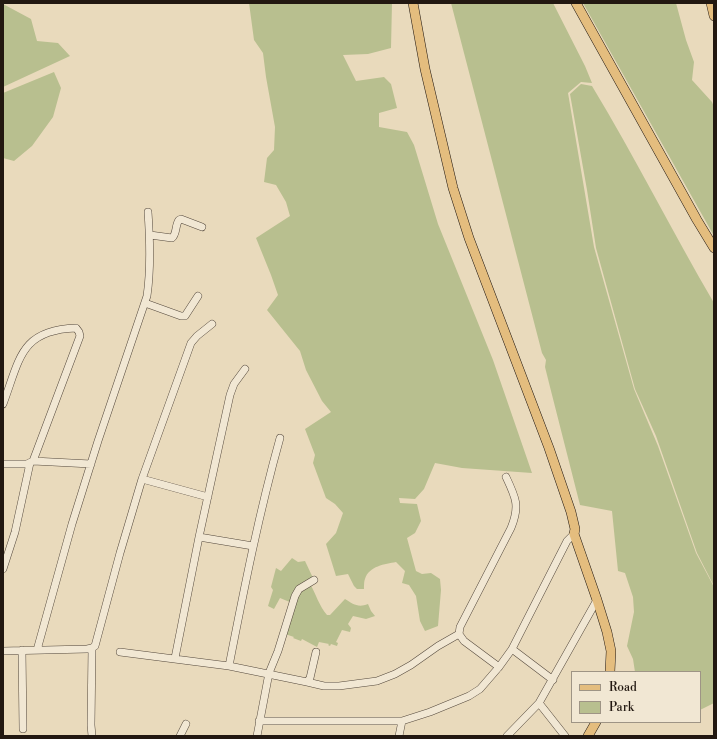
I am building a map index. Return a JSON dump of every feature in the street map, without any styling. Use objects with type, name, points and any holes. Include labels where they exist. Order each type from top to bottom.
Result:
[{"type":"main road","points":[[413,3],[425,69],[453,188],[469,238],[549,448],[571,512],[575,529],[574,534],[598,600],[611,650],[610,671]]},
{"type":"main road","points":[[576,3],[714,248]]},
{"type":"main road","points":[[712,3],[714,16]]},
{"type":"main road","points":[[588,736],[595,723]]},
{"type":"street","points":[[37,650],[90,464],[145,303],[149,285],[150,235],[148,212]]},
{"type":"street","points":[[150,235],[172,238],[174,236],[177,222],[181,219],[202,227]]},
{"type":"street","points":[[145,303],[185,316],[198,296]]},
{"type":"street","points":[[92,736],[92,648],[95,646],[142,479],[191,343],[212,324]]},
{"type":"street","points":[[3,404],[22,354],[34,339],[53,330],[76,328],[80,336],[32,462],[15,532],[3,569]]},
{"type":"street","points":[[175,658],[199,537],[230,395],[234,384],[245,369]]},
{"type":"street","points":[[229,666],[253,546],[268,481],[280,438]]},
{"type":"street","points":[[3,464],[27,464],[32,462],[90,464]]},
{"type":"street","points":[[499,667],[464,641],[459,634],[460,627],[511,528],[516,515],[516,504],[513,492],[506,477]]},
{"type":"street","points":[[142,479],[208,497]]},
{"type":"street","points":[[259,721],[402,720],[430,712],[469,696],[480,689],[512,649],[567,541],[574,534]]},
{"type":"street","points":[[199,537],[253,546]]},
{"type":"street","points":[[257,736],[268,673],[278,651],[295,596],[299,589],[314,580]]},
{"type":"street","points":[[507,736],[539,703],[598,600]]},
{"type":"street","points":[[120,652],[229,666],[324,686],[339,686],[377,681],[395,674],[459,634]]},
{"type":"street","points":[[3,651],[92,648]]},
{"type":"street","points":[[512,649],[553,680]]},
{"type":"street","points":[[22,650],[23,729]]},
{"type":"street","points":[[307,682],[310,678],[316,652]]},
{"type":"street","points":[[539,703],[565,736]]},
{"type":"street","points":[[398,736],[402,720]]},
{"type":"street","points":[[180,736],[186,724]]},
{"type":"green space","points":[[249,3],[392,3],[391,48],[368,54],[343,55],[356,81],[384,77],[391,84],[397,108],[379,113],[379,127],[407,132],[414,145],[438,224],[493,360],[532,473],[462,468],[435,463],[424,489],[415,499],[399,498],[400,503],[417,504],[421,521],[415,533],[407,538],[416,571],[422,574],[431,573],[440,579],[441,590],[438,626],[425,631],[420,621],[416,596],[409,585],[402,583],[405,571],[396,562],[374,568],[370,571],[364,581],[364,589],[357,589],[348,574],[336,576],[326,544],[336,533],[343,513],[335,504],[326,498],[313,463],[315,455],[305,429],[331,412],[322,401],[306,370],[300,351],[267,310],[278,295],[256,238],[290,216],[286,202],[276,185],[264,182],[267,158],[274,150],[275,127],[263,53],[254,40]]},
{"type":"green space","points":[[451,3],[553,3],[592,83],[581,82],[568,93],[594,247],[634,389],[658,446],[696,553],[714,587],[714,703],[701,710],[701,671],[635,671],[633,659],[627,646],[634,612],[633,597],[625,573],[618,571],[612,511],[580,505],[545,367],[546,360],[542,353]]},
{"type":"green space","points":[[583,3],[676,3],[686,40],[694,62],[692,80],[712,102],[714,107],[714,236]]},
{"type":"green space","points":[[3,4],[31,19],[37,41],[58,43],[70,56],[3,87]]},
{"type":"green space","points":[[54,72],[61,88],[53,117],[32,146],[14,161],[3,158],[3,93]]},
{"type":"green space","points":[[581,84],[592,86],[714,303],[714,586],[697,553],[656,436],[635,389],[596,248],[570,94]]},
{"type":"green space","points":[[292,558],[298,562],[305,561],[313,578],[304,584],[292,603],[280,598],[274,609],[268,606],[273,590],[271,587],[276,568],[281,571]]},
{"type":"green space","points":[[310,584],[327,615],[330,615],[345,599],[353,604],[368,604],[375,616],[366,619],[353,616],[348,624],[351,628],[350,632],[342,630],[336,642],[338,643],[337,646],[331,644],[330,646],[328,645],[329,644],[319,642],[317,647],[302,639],[301,641],[293,638],[294,637],[285,634],[296,596]]}]
